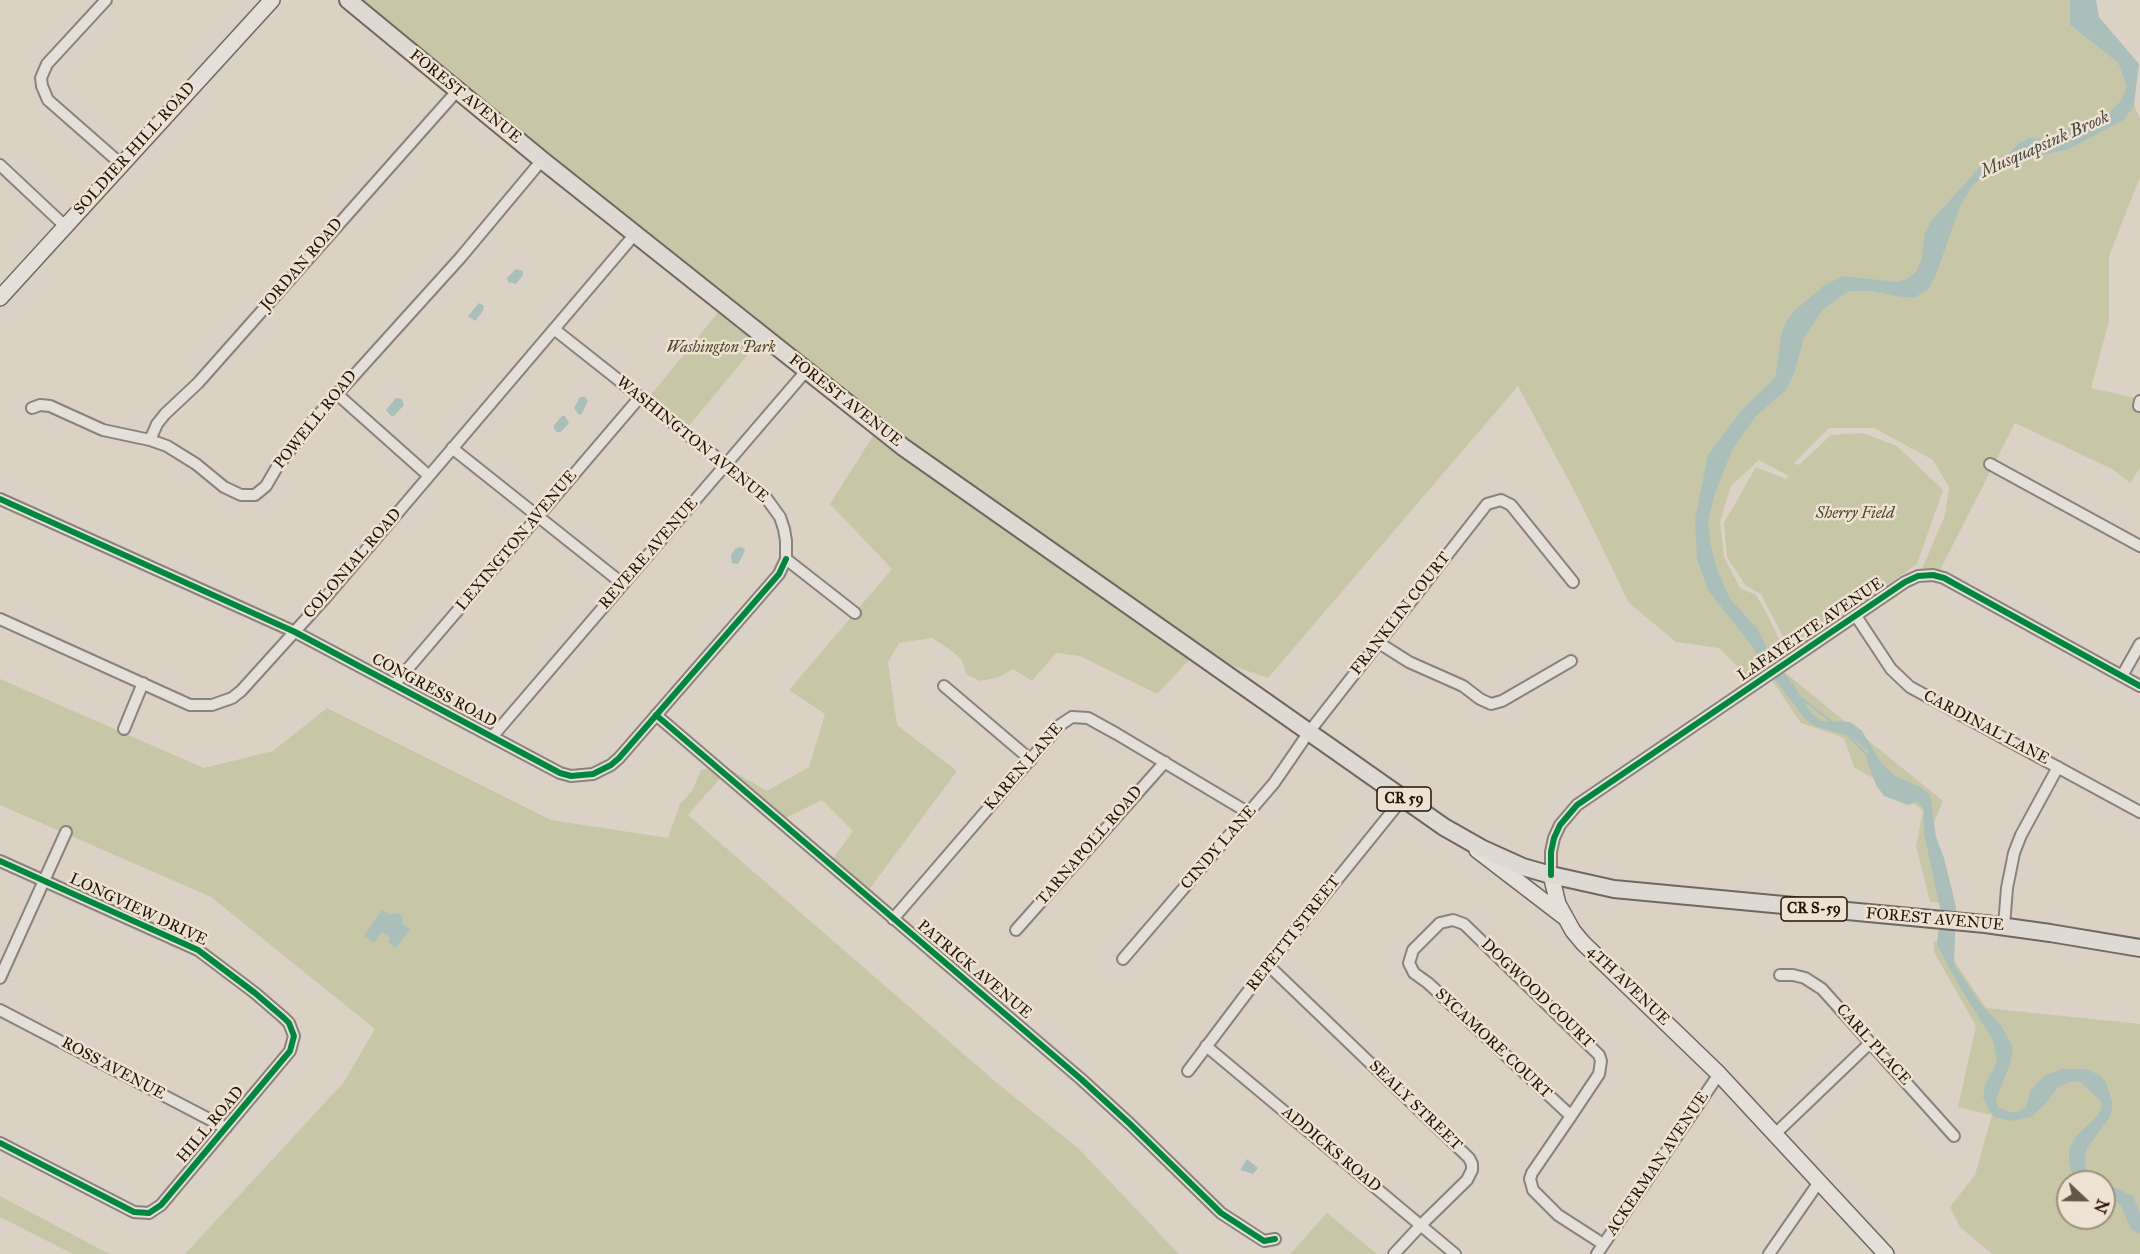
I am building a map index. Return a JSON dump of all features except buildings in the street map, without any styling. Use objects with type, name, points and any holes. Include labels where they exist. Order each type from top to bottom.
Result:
[{"type":"main road","name":"SOLDIER HILL ROAD","points":[[0,298],[272,0]]},
{"type":"main road","name":"FOREST AVENUE","points":[[348,0],[542,160],[903,447],[1309,732]]},
{"type":"main road","name":"CR 59","points":[[1309,732],[1460,837],[1502,858],[1551,875]]},
{"type":"main road","points":[[1460,837],[1565,918]]},
{"type":"main road","name":"FOREST AVENUE","points":[[1551,875],[1637,892],[2004,926],[2140,948]]},
{"type":"main road","name":"4TH AVENUE","points":[[1551,875],[1558,904],[1565,918],[1584,943],[1719,1074],[1886,1254]]},
{"type":"street","points":[[106,0],[47,64],[41,78],[48,100],[121,164]]},
{"type":"street","name":"JORDAN ROAD","points":[[150,440],[157,424],[165,414],[198,383],[456,90]]},
{"type":"street","name":"POWELL ROAD","points":[[32,408],[40,405],[50,406],[103,430],[150,440],[182,454],[224,487],[242,495],[255,495],[266,486],[277,467],[337,394],[461,257],[542,160]]},
{"type":"street","points":[[0,165],[65,226]]},
{"type":"street","name":"COLONIAL ROAD","points":[[0,619],[190,705],[222,703],[241,691],[295,632],[635,234]]},
{"type":"street","name":"WASHINGTON AVENUE","points":[[554,329],[764,495],[772,505],[784,529],[786,559]]},
{"type":"street","name":"REVERE AVENUE","points":[[492,737],[806,371]]},
{"type":"street","points":[[337,394],[429,476]]},
{"type":"street","name":"LEXINGTON AVENUE","points":[[394,685],[640,397]]},
{"type":"street","points":[[452,448],[623,584]]},
{"type":"street","points":[[1990,464],[2140,546]]},
{"type":"street","name":"CONGRESS ROAD","points":[[0,500],[295,632],[560,772],[583,776],[594,774],[611,765],[779,574],[786,559]]},
{"type":"street","name":"FRANKLIN COURT","points":[[1309,732],[1487,504],[1497,500],[1506,501],[1511,505],[1573,582]]},
{"type":"street","points":[[786,559],[855,613]]},
{"type":"street","name":"LAFAYETTE AVENUE","points":[[1551,875],[1551,852],[1554,838],[1560,825],[1577,805],[1909,579],[1918,576],[1933,575],[1944,578],[2140,686]]},
{"type":"street","name":"CARDINAL LANE","points":[[1856,616],[1891,669],[1910,687],[2140,812]]},
{"type":"street","points":[[1379,643],[1409,662],[1463,686],[1486,703],[1491,704],[1503,701],[1571,661]]},
{"type":"street","points":[[2122,676],[2140,644]]},
{"type":"street","points":[[124,729],[143,683]]},
{"type":"street","points":[[944,686],[1030,760]]},
{"type":"street","name":"PATRICK AVENUE","points":[[656,714],[1089,1087],[1221,1213],[1264,1241],[1275,1239]]},
{"type":"street","name":"KAREN LANE","points":[[893,919],[1060,725],[1072,717],[1088,718],[1107,728],[1249,813]]},
{"type":"street","name":"CINDY LANE","points":[[1123,959],[1275,783],[1309,732]]},
{"type":"street","name":"TARNAPOLL ROAD","points":[[1016,930],[1165,762]]},
{"type":"street","points":[[2004,926],[2007,888],[2014,853],[2021,835],[2058,767]]},
{"type":"street","name":"REPETTI STREET","points":[[1188,1071],[1268,965],[1402,798]]},
{"type":"street","points":[[0,978],[66,832]]},
{"type":"street","name":"LONGVIEW DRIVE","points":[[0,861],[182,942],[214,960],[289,1023],[294,1036],[291,1051]]},
{"type":"street","name":"DOGWOOD COURT","points":[[1414,973],[1409,963],[1413,950],[1446,920],[1464,924],[1599,1055],[1601,1061],[1599,1074],[1532,1173],[1531,1184],[1533,1190],[1558,1215],[1572,1226],[1604,1244]]},
{"type":"street","name":"SEALY STREET","points":[[1268,965],[1469,1158],[1472,1170],[1467,1180],[1394,1254]]},
{"type":"street","name":"SYCAMORE COURT","points":[[1414,973],[1428,983],[1571,1116]]},
{"type":"street","name":"CARL PLACE","points":[[1780,975],[1793,975],[1814,983],[1822,989],[1954,1136]]},
{"type":"street","name":"ROSS AVENUE","points":[[0,1010],[226,1128]]},
{"type":"street","points":[[1775,1134],[1870,1043]]},
{"type":"street","name":"ADDICKS ROAD","points":[[1206,1047],[1455,1254]]},
{"type":"street","name":"HILL ROAD","points":[[0,1143],[134,1212],[150,1212],[160,1205],[291,1051]]},
{"type":"street","name":"ACKERMAN AVENUE","points":[[1597,1254],[1719,1074]]},
{"type":"street","points":[[1769,1254],[1819,1182]]},
{"type":"green space","points":[[348,0],[2070,0],[2070,25],[2118,63],[2140,120],[2140,177],[2109,256],[2109,321],[2091,388],[2140,401],[2140,468],[2130,483],[2114,470],[2015,423],[1937,576],[1919,576],[1945,515],[1949,487],[1933,460],[1874,428],[1829,428],[1794,463],[1799,465],[1831,435],[1863,433],[1897,446],[1943,490],[1917,564],[1791,652],[1761,594],[1746,586],[1727,557],[1724,523],[1756,467],[1786,479],[1789,476],[1759,460],[1731,486],[1720,521],[1724,557],[1740,588],[1756,595],[1768,616],[1782,645],[1778,667],[1943,801],[1932,827],[1942,903],[1930,902],[1916,846],[1923,811],[1907,798],[1854,767],[1844,738],[1801,723],[1769,676],[1754,683],[1719,648],[1676,642],[1629,603],[1578,498],[1518,386],[1268,678],[1196,653],[1157,694],[1080,656],[1056,653],[1032,681],[1013,669],[999,677],[980,681],[967,675],[961,659],[932,638],[899,643],[888,662],[897,725],[957,771],[865,895],[829,864],[853,831],[822,800],[779,821],[724,774],[688,815],[997,1083],[1078,1148],[1179,1254],[185,1254],[344,1082],[375,1029],[211,897],[0,805],[0,679],[204,768],[273,751],[327,708],[551,820],[668,838],[680,804],[692,791],[701,770],[722,765],[767,791],[809,767],[825,714],[789,690],[892,569],[830,504],[878,428],[763,336],[684,432],[646,401],[724,305]]},
{"type":"green space","points":[[1934,941],[1946,943],[1945,947],[1986,1008],[2140,1024],[2140,1254],[1992,1254],[1960,1227],[1950,1207],[1975,1175],[1992,1115],[1958,1107],[1976,1026],[1934,952]]},
{"type":"green space","points":[[0,1196],[109,1254],[73,1254],[0,1217]]},
{"type":"green space","points":[[1327,1213],[1377,1254],[1290,1254]]},
{"type":"water","points":[[2070,0],[2096,0],[2099,17],[2139,64],[2134,105],[2125,119],[2069,149],[2038,156],[1983,177],[1973,185],[1960,206],[1936,275],[1928,290],[1915,297],[1901,297],[1873,291],[1849,291],[1823,309],[1804,337],[1795,371],[1786,390],[1756,416],[1733,448],[1714,496],[1708,523],[1716,567],[1730,599],[1757,628],[1769,652],[1811,713],[1821,721],[1850,722],[1862,731],[1881,763],[1895,776],[1920,787],[1930,795],[1936,837],[1944,858],[1956,907],[1954,964],[1980,1003],[2000,1024],[2013,1047],[2011,1061],[1996,1100],[1998,1107],[2009,1112],[2018,1112],[2027,1106],[2030,1091],[2044,1076],[2061,1069],[2085,1069],[2100,1075],[2106,1082],[2113,1104],[2110,1117],[2087,1148],[2086,1170],[2071,1170],[2069,1150],[2076,1136],[2100,1112],[2102,1102],[2080,1082],[2074,1081],[2059,1086],[2031,1117],[2011,1121],[1994,1117],[1988,1108],[1983,1097],[1985,1085],[1997,1062],[1993,1040],[1937,945],[1940,908],[1924,834],[1924,809],[1917,802],[1908,805],[1884,796],[1876,785],[1867,761],[1868,751],[1852,737],[1815,726],[1804,718],[1708,590],[1697,559],[1695,520],[1708,455],[1742,410],[1775,378],[1782,332],[1787,320],[1795,310],[1825,285],[1843,276],[1897,282],[1907,279],[1916,272],[1921,261],[1925,233],[1931,221],[1982,165],[2008,155],[2018,144],[2028,138],[2054,137],[2077,124],[2110,112],[2120,102],[2127,87],[2118,63],[2070,25]]},
{"type":"water","points":[[516,269],[523,271],[523,275],[516,284],[508,282],[507,278]]},
{"type":"water","points":[[479,303],[484,306],[483,311],[475,321],[468,316]]},
{"type":"water","points":[[580,397],[585,397],[588,401],[581,415],[574,408]]},
{"type":"water","points":[[396,398],[402,399],[404,405],[394,416],[391,416],[386,410]]},
{"type":"water","points":[[562,416],[565,416],[569,423],[561,432],[557,432],[554,425]]},
{"type":"water","points":[[740,547],[745,549],[744,553],[738,564],[732,563],[731,555],[735,549]]},
{"type":"water","points":[[382,910],[390,915],[400,914],[403,917],[402,924],[410,929],[396,948],[388,942],[391,938],[382,932],[374,943],[364,936]]},
{"type":"water","points":[[1247,1159],[1258,1168],[1253,1174],[1240,1170]]},
{"type":"water","points":[[2116,1188],[2133,1196],[2140,1213],[2140,1234],[2131,1229],[2121,1206],[2116,1201]]},
{"type":"waterway","name":"Musquapsink Brook","points":[[1801,698],[1832,722]]},
{"type":"waterway","name":"Musquapsink Brook","points":[[1848,735],[1869,757]]},
{"type":"cycle path","points":[[0,499],[295,632],[560,773],[571,776],[593,774],[619,758],[779,574],[786,559]]},
{"type":"cycle path","points":[[1551,875],[1551,852],[1554,838],[1560,825],[1577,805],[1905,582],[1918,576],[1933,575],[1944,578],[2140,686]]},
{"type":"cycle path","points":[[656,715],[1081,1079],[1221,1213],[1264,1241],[1275,1239]]},
{"type":"cycle path","points":[[0,861],[198,950],[284,1018],[289,1023],[294,1036],[290,1051],[161,1205],[149,1213],[134,1212],[0,1143]]},
{"type":"park label","name":"Washington Park","points":[[721,348]]},
{"type":"park label","name":"Sherry Field","points":[[1855,514]]}]
